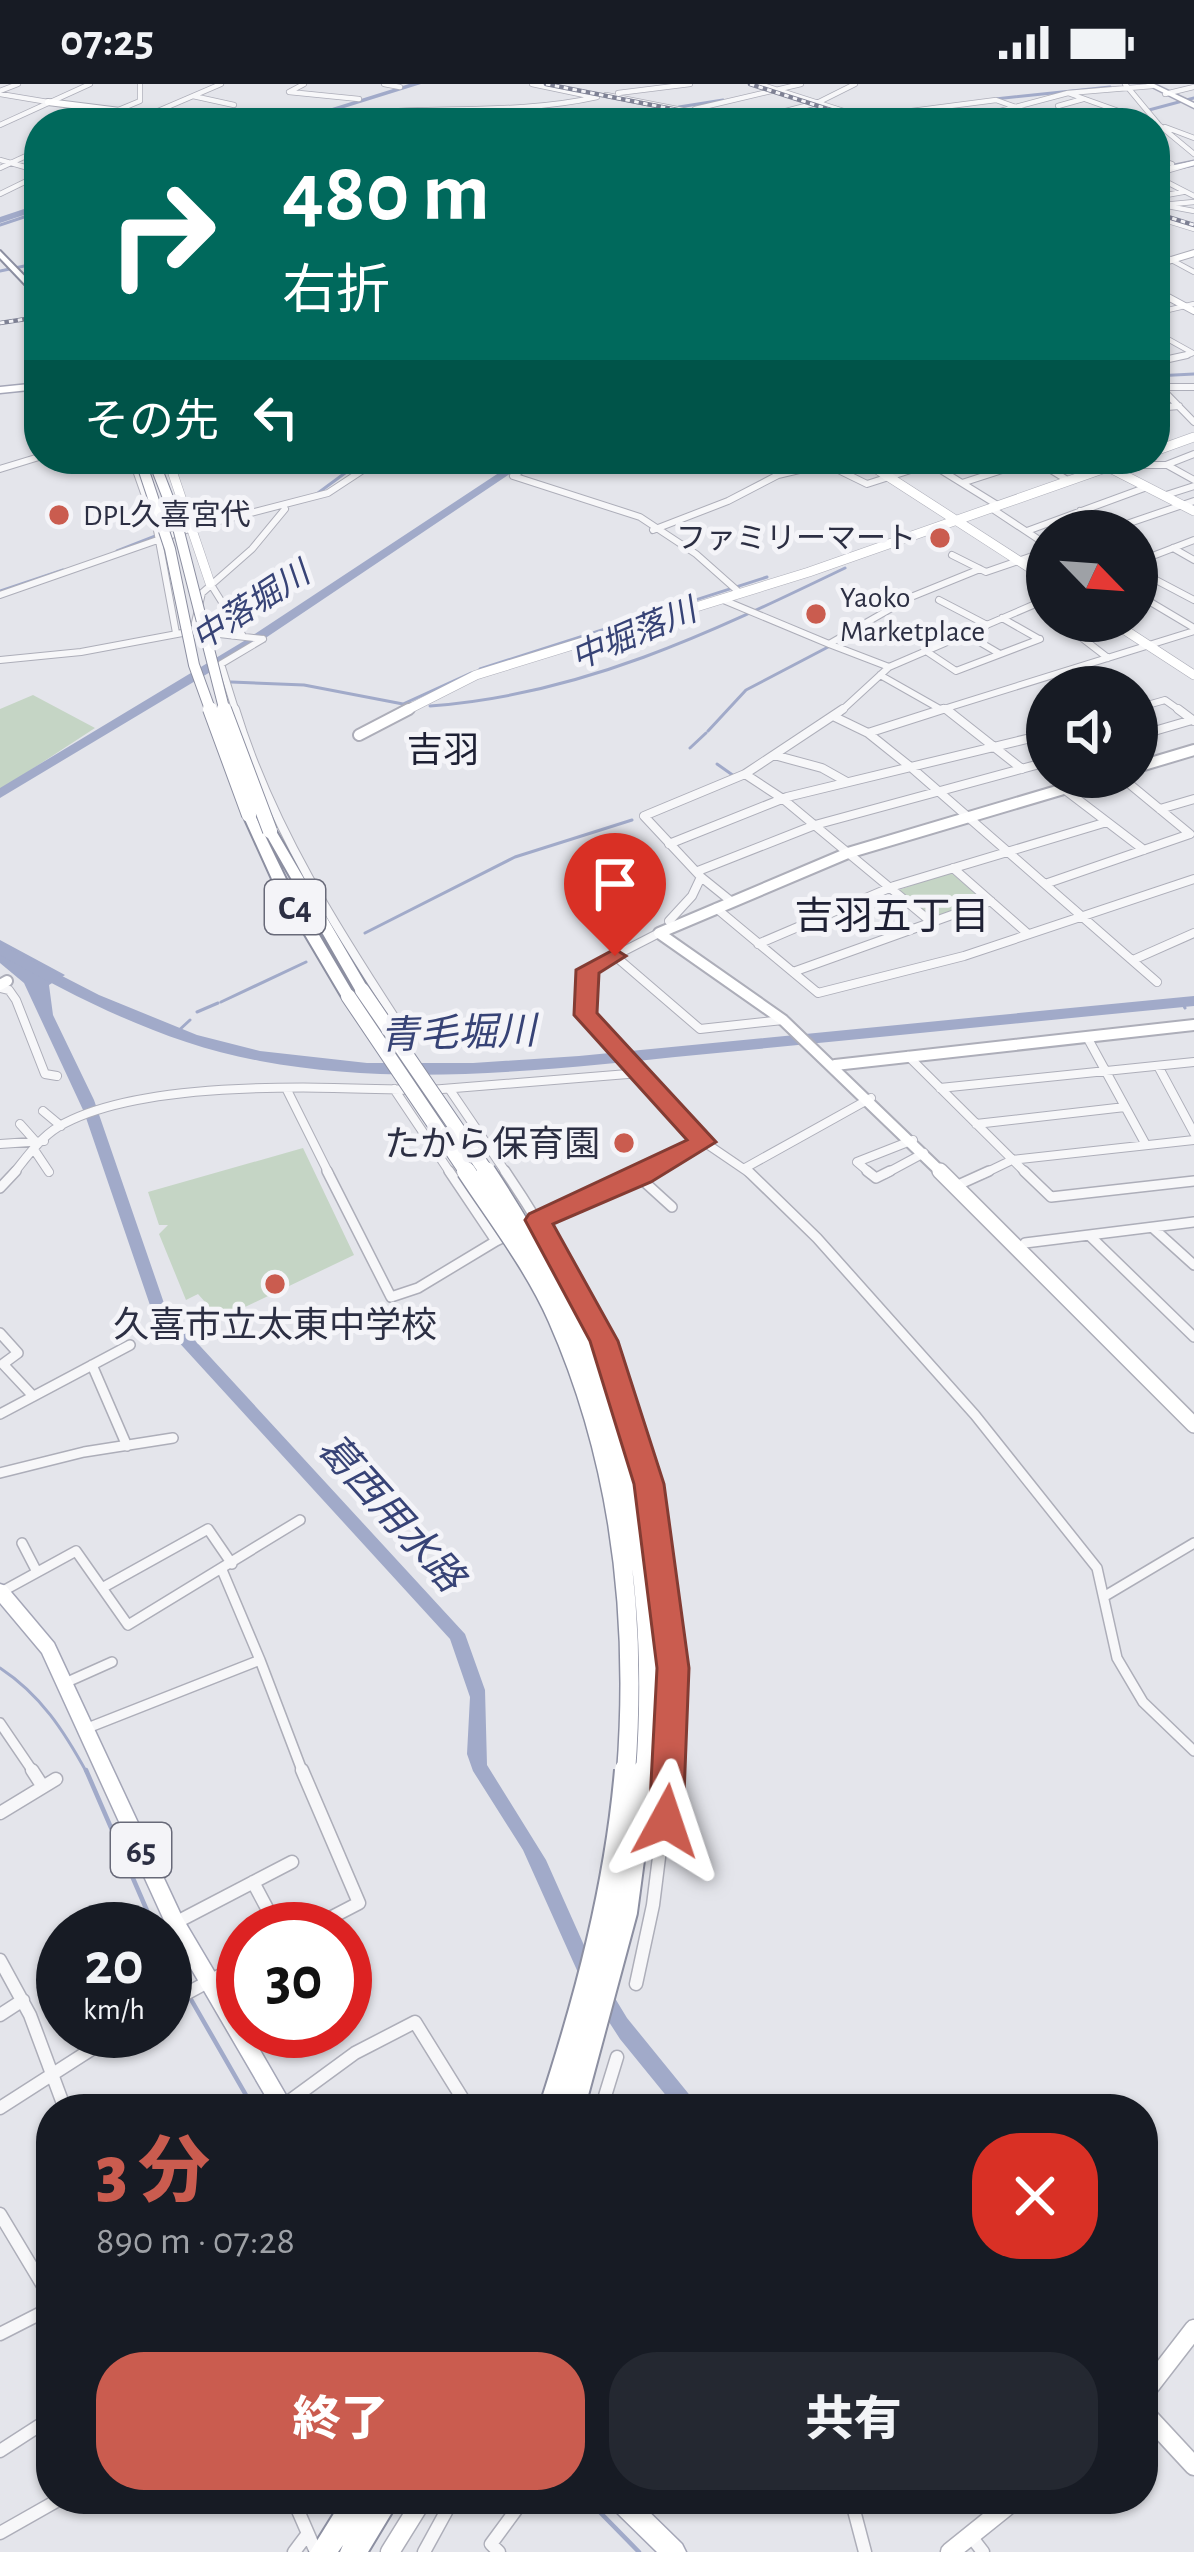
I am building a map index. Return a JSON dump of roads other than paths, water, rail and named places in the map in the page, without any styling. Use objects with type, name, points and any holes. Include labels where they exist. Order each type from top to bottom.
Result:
[{"type":"highway","points":[[0,244],[24,269]]},
{"type":"highway","points":[[0,253],[24,279]]},
{"type":"highway","name":"C4","points":[[142,474],[165,531],[194,665],[249,814],[326,962],[463,1166],[554,1314],[585,1388],[607,1465],[620,1533],[628,1623],[626,1762],[602,1934],[554,2094]]},
{"type":"highway","name":"C4","points":[[159,474],[175,516],[214,684],[270,831],[340,957],[551,1277],[587,1350],[623,1461],[637,1531],[649,1648],[645,1782],[625,1925],[577,2094]]},
{"type":"highway","points":[[315,2547],[345,2514]]},
{"type":"highway","points":[[353,2552],[377,2514]]},
{"type":"main road","points":[[1150,85],[1194,106]]},
{"type":"main road","name":"65","points":[[0,1591],[40,1636],[65,1683],[165,1902]]},
{"type":"main road","name":"65","points":[[192,1954],[275,2094]]},
{"type":"main road","points":[[635,2514],[674,2552]]},
{"type":"street","points":[[0,92],[18,84]]},
{"type":"street","points":[[37,108],[91,84]]},
{"type":"street","points":[[122,108],[140,100],[140,84]]},
{"type":"street","points":[[160,108],[221,84]]},
{"type":"street","points":[[304,84],[289,92],[359,99]]},
{"type":"street","points":[[384,84],[400,87]]},
{"type":"street","points":[[532,84],[651,108]]},
{"type":"street","points":[[677,108],[606,95],[690,84]]},
{"type":"street","points":[[758,84],[831,108]]},
{"type":"street","points":[[698,108],[801,84]]},
{"type":"street","points":[[798,108],[854,84]]},
{"type":"street","points":[[1013,108],[1068,93],[1150,85]]},
{"type":"street","points":[[1165,94],[1194,87]]},
{"type":"street","points":[[0,92],[90,108]]},
{"type":"street","points":[[1068,93],[1109,108]]},
{"type":"street","points":[[193,96],[233,105]]},
{"type":"street","points":[[530,108],[597,97]]},
{"type":"street","points":[[1025,98],[1035,102]]},
{"type":"street","points":[[1058,106],[1083,99]]},
{"type":"street","points":[[938,108],[996,100],[1016,107]]},
{"type":"street","points":[[1170,136],[1190,159],[1194,174]]},
{"type":"street","points":[[0,168],[24,157]]},
{"type":"street","points":[[1172,164],[1190,159]]},
{"type":"street","points":[[0,160],[24,168]]},
{"type":"street","points":[[1170,184],[1194,196]]},
{"type":"street","points":[[1170,197],[1185,192]]},
{"type":"street","points":[[1170,262],[1194,253]]},
{"type":"street","points":[[1170,259],[1194,272]]},
{"type":"street","points":[[1170,397],[1194,422]]},
{"type":"street","points":[[1170,407],[1179,406]]},
{"type":"street","points":[[140,474],[159,539],[176,633]]},
{"type":"street","points":[[173,474],[208,579],[247,636]]},
{"type":"street","points":[[0,595],[192,528],[328,494],[354,474]]},
{"type":"street","points":[[516,474],[649,522],[653,530],[683,544],[740,593]]},
{"type":"street","points":[[653,530],[783,474]]},
{"type":"street","points":[[848,474],[867,484],[896,474]]},
{"type":"street","points":[[884,474],[1026,566]]},
{"type":"street","points":[[948,474],[1026,530]]},
{"type":"street","points":[[962,483],[989,474]]},
{"type":"street","points":[[1058,474],[1069,481]]},
{"type":"street","points":[[359,735],[476,675],[740,593],[1088,474]]},
{"type":"street","points":[[1124,474],[1194,511]]},
{"type":"street","points":[[1163,496],[1194,481]]},
{"type":"street","points":[[1083,510],[1147,487]]},
{"type":"street","points":[[1158,513],[1194,501]]},
{"type":"street","points":[[193,631],[193,604],[208,579],[244,556],[265,526],[289,506]]},
{"type":"street","points":[[1158,556],[1194,540]]},
{"type":"street","points":[[1173,548],[1194,560]]},
{"type":"street","points":[[952,556],[986,572],[1026,558]]},
{"type":"street","points":[[829,644],[911,597],[980,569]]},
{"type":"street","points":[[167,578],[208,579]]},
{"type":"street","points":[[1158,579],[1194,600]]},
{"type":"street","points":[[721,599],[889,668]]},
{"type":"street","points":[[939,600],[987,625]]},
{"type":"street","points":[[1158,607],[1194,629]]},
{"type":"street","points":[[732,902],[644,816],[745,774],[835,717],[889,668],[1026,608]]},
{"type":"street","points":[[926,651],[956,670],[1040,639],[1002,618]]},
{"type":"street","points":[[868,733],[1194,629]]},
{"type":"street","points":[[0,660],[80,652],[193,631],[263,639],[221,664],[248,751],[343,940],[406,1034]]},
{"type":"street","points":[[966,634],[1000,654]]},
{"type":"street","points":[[1087,642],[1108,658]]},
{"type":"street","points":[[1143,642],[1194,675]]},
{"type":"street","points":[[880,675],[942,708],[1022,769]]},
{"type":"street","points":[[1158,702],[1166,700],[1193,720]]},
{"type":"street","points":[[835,717],[868,733],[913,769],[1157,982]]},
{"type":"street","points":[[1158,730],[1193,720]]},
{"type":"street","points":[[669,844],[783,799],[1026,740]]},
{"type":"street","points":[[1158,761],[1194,750]]},
{"type":"street","points":[[774,755],[822,767],[849,784]]},
{"type":"street","points":[[669,921],[692,896],[699,874],[814,825],[1026,768]]},
{"type":"street","points":[[745,774],[783,799],[929,921]]},
{"type":"street","points":[[1033,798],[848,854],[659,933],[587,970],[585,1015],[704,1142],[745,1168],[818,1238],[898,1334],[951,1386],[1097,1568],[1117,1658],[1143,1702],[1194,1751]]},
{"type":"street","points":[[1076,798],[1144,850]]},
{"type":"street","points":[[1147,798],[1192,836]]},
{"type":"street","points":[[1160,809],[1194,799]]},
{"type":"street","points":[[758,944],[889,888],[1107,822]]},
{"type":"street","points":[[1046,884],[1192,836]]},
{"type":"street","points":[[953,868],[1028,934]]},
{"type":"street","points":[[716,908],[818,993],[1028,934],[1194,879]]},
{"type":"street","points":[[793,972],[992,901]]},
{"type":"street","points":[[659,933],[786,1022],[871,1098],[1194,1425]]},
{"type":"street","points":[[1133,960],[1194,933]]},
{"type":"street","points":[[615,956],[700,1029],[786,1022]]},
{"type":"street","points":[[2,984],[16,1000],[45,1074],[56,1076]]},
{"type":"street","points":[[835,1065],[1192,1028]]},
{"type":"street","points":[[1087,1037],[1146,1145]]},
{"type":"street","points":[[908,1056],[1051,1196],[1194,1181]]},
{"type":"street","points":[[940,1088],[1194,1062]]},
{"type":"street","points":[[958,1185],[1012,1160],[1194,1136],[1158,1066]]},
{"type":"street","points":[[0,1189],[61,1126],[101,1110],[286,1090],[450,1090],[640,1072]]},
{"type":"street","points":[[394,1089],[496,1240]]},
{"type":"street","points":[[286,1090],[391,1298],[418,1288],[496,1240],[639,1177],[704,1142]]},
{"type":"street","points":[[450,1090],[538,1220],[595,1322],[623,1390],[649,1484],[667,1593],[674,1687],[661,1859],[636,1984]]},
{"type":"street","points":[[745,1168],[871,1098]]},
{"type":"street","points":[[975,1124],[1125,1107]]},
{"type":"street","points":[[43,1111],[61,1126]]},
{"type":"street","points":[[20,1124],[38,1145],[49,1172]]},
{"type":"street","points":[[913,1140],[857,1162],[876,1178],[925,1152]]},
{"type":"street","points":[[0,1144],[38,1145]]},
{"type":"street","points":[[639,1177],[672,1207]]},
{"type":"street","points":[[1025,1243],[1194,1222]]},
{"type":"street","points":[[1152,1228],[1194,1265]]},
{"type":"street","points":[[1090,1236],[1194,1337]]},
{"type":"street","points":[[0,1333],[18,1354],[3,1364],[33,1396]]},
{"type":"street","points":[[0,1414],[130,1345]]},
{"type":"street","points":[[92,1365],[127,1446]]},
{"type":"street","points":[[1177,1408],[1194,1400]]},
{"type":"street","points":[[0,1474],[173,1438]]},
{"type":"street","points":[[0,1591],[76,1551],[128,1625],[300,1520]]},
{"type":"street","points":[[102,1588],[208,1529],[227,1567],[331,1845],[359,1902]]},
{"type":"street","points":[[22,1543],[37,1572]]},
{"type":"street","points":[[1105,1596],[1194,1544]]},
{"type":"street","points":[[85,1729],[260,1660]]},
{"type":"street","points":[[65,1683],[112,1662]]},
{"type":"street","points":[[0,1723],[43,1787]]},
{"type":"street","points":[[0,1813],[56,1779]]},
{"type":"street","points":[[192,1914],[292,1862]]},
{"type":"street","points":[[253,1882],[264,1902]]},
{"type":"street","points":[[0,1960],[23,2000],[59,2094]]},
{"type":"street","points":[[192,1990],[216,1977]]},
{"type":"street","points":[[0,2015],[23,2000]]},
{"type":"street","points":[[302,2094],[356,2053],[415,2022],[461,2094]]},
{"type":"street","points":[[606,2094],[617,2057]]},
{"type":"street","points":[[0,2108],[75,2058]]},
{"type":"street","points":[[0,2214],[36,2277]]},
{"type":"street","points":[[0,2334],[36,2312]]},
{"type":"street","points":[[1158,2376],[1194,2330]]},
{"type":"street","points":[[2,2444],[36,2426]]},
{"type":"street","points":[[1158,2427],[1194,2466]]},
{"type":"street","points":[[0,2533],[36,2513]]},
{"type":"street","points":[[294,2552],[315,2547],[300,2514]]},
{"type":"street","points":[[394,2550],[414,2514]]},
{"type":"street","points":[[424,2552],[445,2514]]},
{"type":"street","points":[[499,2552],[491,2544],[513,2514]]},
{"type":"street","points":[[855,2514],[865,2552]]},
{"type":"street","points":[[950,2552],[976,2543],[1002,2514]]},
{"type":"water","points":[[0,940],[65,975],[49,985],[53,1015],[94,1100],[166,1309],[465,1634],[485,1690],[487,1765],[546,1860],[587,1952],[627,2018],[689,2094],[665,2094],[620,2039],[580,1977],[523,1850],[473,1771],[467,1754],[470,1697],[450,1639],[153,1314],[84,1112],[24,983],[0,963]]},
{"type":"waterway","points":[[338,108],[417,84]]},
{"type":"waterway","points":[[995,99],[1110,87]]},
{"type":"waterway","points":[[1156,108],[1194,98]]},
{"type":"waterway","points":[[679,107],[723,100]]},
{"type":"waterway","points":[[0,220],[24,212]]},
{"type":"waterway","points":[[0,225],[24,217]]},
{"type":"waterway","points":[[0,271],[24,266]]},
{"type":"waterway","name":"中落堀川","points":[[1170,375],[1194,374]]},
{"type":"waterway","points":[[318,493],[344,474]]},
{"type":"waterway","name":"中落堀川","points":[[0,794],[248,644],[504,474]]},
{"type":"waterway","points":[[196,524],[216,519]]},
{"type":"waterway","points":[[117,551],[158,535]]},
{"type":"waterway","name":"中堀落川","points":[[430,706],[486,700],[592,675],[694,637],[845,568]]},
{"type":"waterway","points":[[0,591],[63,570]]},
{"type":"waterway","points":[[480,669],[767,577]]},
{"type":"waterway","points":[[708,731],[746,690],[830,646]]},
{"type":"waterway","name":"中堀落川","points":[[231,682],[304,685],[403,704],[471,673]]},
{"type":"waterway","points":[[690,748],[706,733]]},
{"type":"waterway","points":[[717,764],[734,776]]},
{"type":"waterway","points":[[365,933],[515,857],[632,820]]},
{"type":"waterway","name":"青毛堀川","points":[[0,949],[94,999],[192,1039],[260,1056],[367,1068],[579,1061],[1194,1001]]},
{"type":"waterway","points":[[221,1002],[306,962]]},
{"type":"waterway","name":"青毛堀川","points":[[1182,1002],[1185,1008]]},
{"type":"waterway","points":[[197,1012],[218,1003]]},
{"type":"waterway","points":[[176,1033],[190,1020]]},
{"type":"waterway","points":[[0,1668],[50,1715],[87,1773]]},
{"type":"waterway","points":[[86,1770],[143,1902]]},
{"type":"waterway","points":[[192,2001],[245,2094]]},
{"type":"waterway","points":[[602,2514],[639,2552]]},
{"type":"railway","points":[[546,84],[667,108]]},
{"type":"railway","points":[[750,84],[824,108]]},
{"type":"railway","points":[[1170,218],[1194,225]]},
{"type":"railway","points":[[0,323],[24,319]]},
{"type":"place","name":"DPL久喜宮代","points":[[59,515]]},
{"type":"place","name":"ファミリーマート","points":[[940,538]]},
{"type":"place","name":"Yaoko Marketplace","points":[[816,614]]},
{"type":"place","name":"たから保育園","points":[[624,1143]]},
{"type":"place","name":"久喜市立太東中学校","points":[[275,1284]]},
{"type":"district","name":"吉羽","points":[[443,749]]},
{"type":"district","name":"吉羽五丁目","points":[[892,915]]},
{"type":"water label","name":"葛西用水路","points":[[392,1512]]}]
